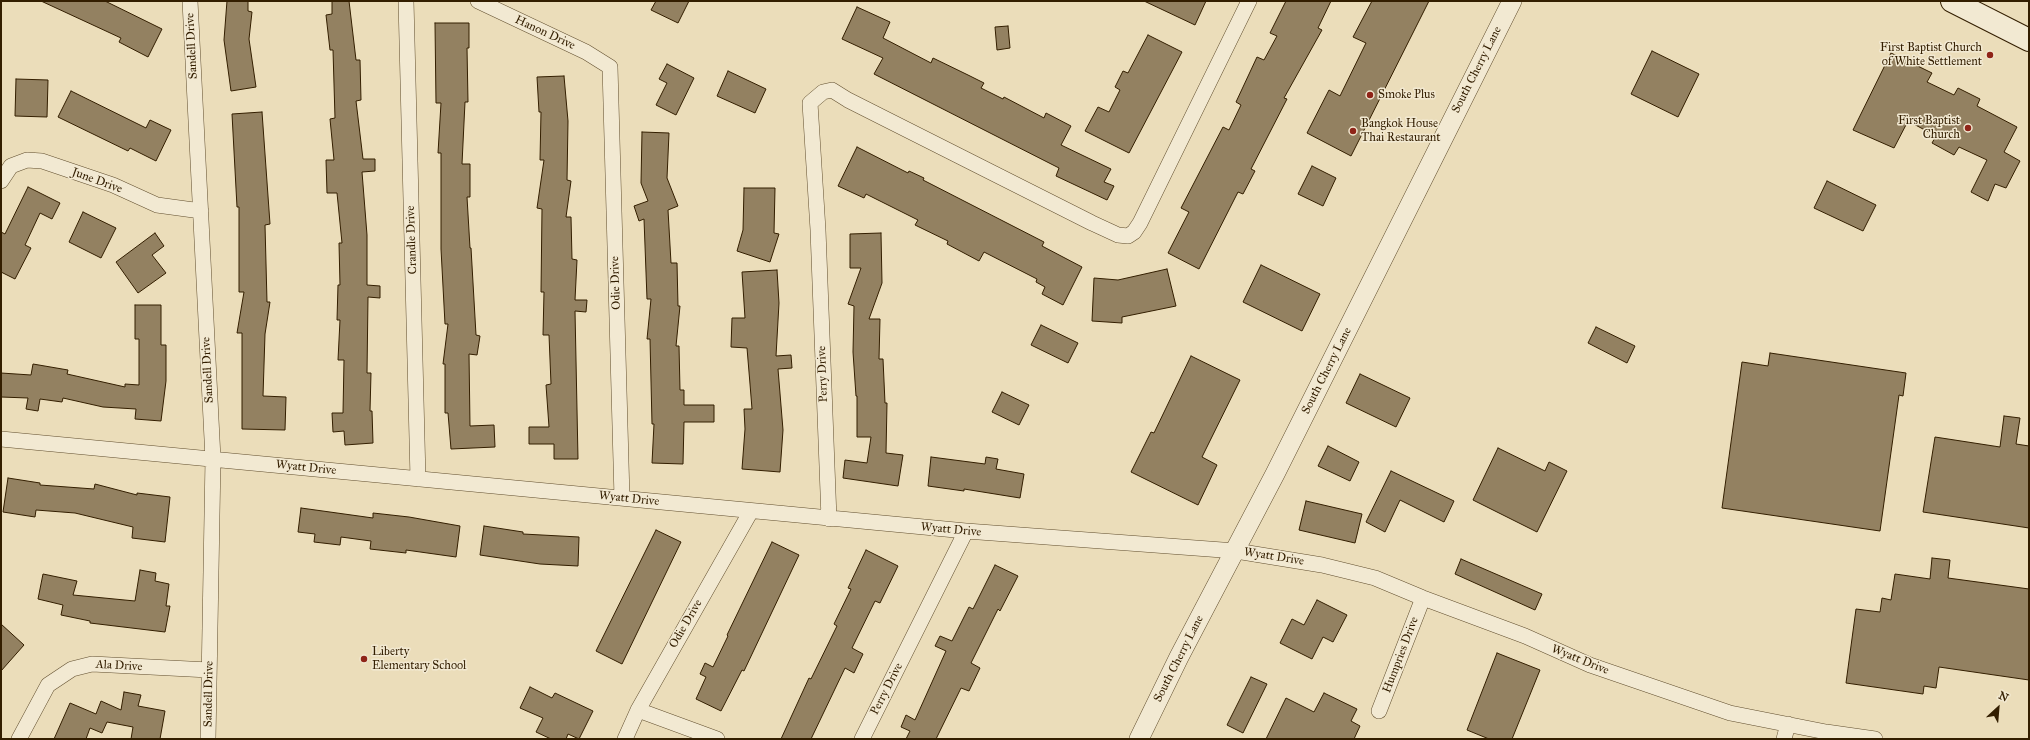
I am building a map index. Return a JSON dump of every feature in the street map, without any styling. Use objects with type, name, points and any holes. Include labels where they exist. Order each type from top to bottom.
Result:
[{"type":"main road","points":[[1952,1],[2029,40]]},
{"type":"street","name":"Sandell Drive","points":[[190,1],[213,459],[208,739]]},
{"type":"street","name":"Crandle Drive","points":[[406,1],[418,479]]},
{"type":"street","name":"Hanon Drive","points":[[478,1],[586,52],[610,67]]},
{"type":"street","name":"Perry Drive","points":[[829,519],[818,230],[810,103],[823,92],[832,90],[855,104],[1103,228],[1118,235],[1128,236],[1134,232],[1140,223],[1249,1]]},
{"type":"street","name":"South Cherry Lane","points":[[1139,739],[1179,657],[1236,551],[1512,1]]},
{"type":"street","name":"Odie Drive","points":[[610,67],[622,498]]},
{"type":"street","name":"June Drive","points":[[1,181],[11,166],[27,160],[42,161],[112,186],[157,205],[201,211]]},
{"type":"street","name":"Wyatt Drive","points":[[1,439],[829,519],[966,531],[1236,551],[1322,565],[1375,578],[1423,598],[1525,636],[1590,665],[1730,713],[1875,739]]},
{"type":"street","name":"Odie Drive","points":[[625,739],[638,710],[751,511]]},
{"type":"street","name":"Perry Drive","points":[[862,739],[966,531]]},
{"type":"street","name":"Humpries Drive","points":[[1379,711],[1423,598]]},
{"type":"street","name":"Ala Drive","points":[[18,739],[48,685],[72,669],[92,664],[209,670]]},
{"type":"street","points":[[638,710],[717,739]]},
{"type":"street","points":[[1784,739],[1788,724]]},
{"type":"building","points":[[41,1],[105,1],[162,29],[148,57],[119,42],[121,38]]},
{"type":"building","points":[[227,1],[248,1],[248,11],[252,12],[249,39],[256,87],[231,91],[224,40]]},
{"type":"building","points":[[332,1],[349,1],[356,60],[360,60],[361,100],[356,101],[363,159],[375,159],[375,171],[362,172],[367,235],[367,285],[380,286],[380,298],[368,297],[367,373],[371,373],[370,411],[372,411],[373,443],[345,445],[344,431],[333,432],[332,413],[343,413],[344,360],[338,360],[340,320],[337,320],[338,285],[340,285],[339,243],[342,243],[337,193],[327,193],[326,160],[334,160],[330,119],[335,118],[333,50],[330,50],[326,15],[332,14]]},
{"type":"building","points":[[656,1],[689,1],[678,23],[651,10]]},
{"type":"building","points":[[1144,1],[1206,1],[1195,25]]},
{"type":"building","points":[[1286,1],[1331,1],[1318,28],[1322,30],[1284,98],[1287,99],[1251,169],[1255,171],[1243,194],[1238,192],[1199,269],[1168,253],[1189,212],[1181,208],[1223,127],[1229,130],[1241,105],[1236,102],[1257,57],[1264,60],[1277,36],[1270,33]]},
{"type":"building","points":[[1372,1],[1429,1],[1351,156],[1307,133],[1329,90],[1340,96],[1366,43],[1353,37]]},
{"type":"building","points":[[857,7],[890,22],[883,38],[931,63],[933,58],[984,83],[981,88],[1003,99],[1004,97],[1044,118],[1046,113],[1071,126],[1061,145],[1111,169],[1104,182],[1114,186],[1107,200],[1056,176],[1059,168],[874,74],[883,58],[842,39]]},
{"type":"building","points":[[435,23],[469,23],[469,48],[467,48],[468,102],[465,102],[462,164],[470,164],[470,197],[467,197],[476,335],[480,336],[477,355],[469,354],[470,426],[494,425],[495,447],[451,449],[448,413],[445,413],[445,364],[443,364],[448,324],[445,324],[441,249],[441,153],[438,153],[441,103],[436,103]]},
{"type":"building","points":[[1008,26],[1010,48],[997,50],[995,27]]},
{"type":"building","points":[[1148,35],[1182,52],[1129,153],[1085,131],[1098,107],[1109,112],[1120,90],[1115,87],[1123,71],[1128,73]]},
{"type":"building","points":[[1652,51],[1699,74],[1678,117],[1631,94]]},
{"type":"building","name":"First Baptist Church","points":[[1891,53],[1932,73],[1927,82],[1954,95],[1958,88],[1980,99],[1977,106],[2017,127],[2004,152],[2020,161],[2006,188],[1995,184],[1988,201],[1971,192],[1987,160],[1959,147],[1954,155],[1932,143],[1936,136],[1908,121],[1894,148],[1853,130]]},
{"type":"building","points":[[667,64],[694,78],[676,115],[656,105],[667,83],[659,79]]},
{"type":"building","points":[[728,71],[766,89],[755,113],[717,96]]},
{"type":"building","points":[[564,76],[568,121],[567,180],[571,181],[566,217],[571,217],[572,259],[577,260],[575,300],[587,300],[586,312],[575,311],[578,459],[554,459],[554,444],[529,444],[529,427],[549,427],[546,385],[551,384],[549,335],[543,335],[544,292],[541,292],[542,209],[537,208],[544,160],[540,160],[541,112],[539,112],[537,77]]},
{"type":"building","points":[[16,79],[48,80],[47,117],[15,116]]},
{"type":"building","points":[[71,91],[146,128],[150,120],[171,130],[156,161],[130,148],[128,151],[58,117]]},
{"type":"building","points":[[262,112],[270,224],[265,225],[267,302],[270,302],[265,334],[263,396],[286,397],[285,430],[242,429],[242,333],[237,333],[244,292],[239,292],[239,207],[237,207],[232,114]]},
{"type":"building","points":[[642,132],[669,133],[667,178],[678,206],[668,210],[671,263],[677,263],[678,306],[680,306],[676,346],[679,346],[680,390],[684,390],[684,405],[714,405],[714,422],[684,422],[683,464],[652,463],[654,424],[652,424],[650,339],[647,339],[651,299],[647,299],[644,219],[639,221],[634,206],[648,201],[641,183]]},
{"type":"building","points":[[857,147],[908,173],[909,171],[924,178],[923,180],[1044,242],[1042,246],[1082,267],[1063,305],[1042,294],[1045,287],[1036,282],[1037,279],[984,252],[979,261],[947,244],[948,241],[915,225],[918,220],[866,194],[864,198],[838,186]]},
{"type":"building","points":[[1312,166],[1336,178],[1323,206],[1298,194]]},
{"type":"building","points":[[1827,181],[1876,205],[1863,231],[1814,208]]},
{"type":"building","points":[[28,187],[60,203],[52,219],[40,213],[25,245],[31,248],[15,279],[1,272],[1,232],[5,234]]},
{"type":"building","points":[[744,188],[775,188],[774,233],[779,234],[770,262],[737,251],[743,230]]},
{"type":"building","points":[[83,212],[116,228],[101,258],[69,242]]},
{"type":"building","points":[[155,233],[164,246],[152,255],[166,273],[138,293],[116,262]]},
{"type":"building","points":[[881,233],[882,283],[869,319],[880,319],[879,359],[883,359],[885,403],[887,403],[886,453],[903,455],[898,486],[843,478],[845,460],[867,463],[871,437],[857,437],[857,396],[853,352],[854,306],[848,304],[861,268],[850,268],[850,234]]},
{"type":"building","points":[[1261,265],[1320,294],[1302,331],[1243,302]]},
{"type":"building","points":[[1167,269],[1176,306],[1122,317],[1122,323],[1092,321],[1094,278],[1118,280]]},
{"type":"building","points":[[777,270],[779,303],[776,356],[791,355],[792,368],[778,369],[783,430],[780,472],[742,469],[745,429],[744,409],[752,409],[747,348],[731,347],[732,318],[745,318],[742,272]]},
{"type":"building","points":[[135,305],[161,305],[161,345],[166,345],[166,381],[161,421],[135,419],[136,409],[103,407],[63,398],[62,402],[40,399],[38,411],[26,409],[28,398],[1,397],[1,373],[31,375],[33,364],[68,370],[67,374],[125,387],[125,384],[139,385],[139,339],[135,339]]},
{"type":"building","points":[[1041,325],[1078,343],[1068,363],[1031,345]]},
{"type":"building","points":[[1596,327],[1635,346],[1627,363],[1588,343]]},
{"type":"building","points":[[1770,353],[1906,373],[1903,396],[1899,395],[1880,531],[1722,508],[1742,362],[1768,366]]},
{"type":"building","points":[[1191,356],[1240,380],[1202,457],[1217,465],[1198,505],[1131,472],[1151,432],[1154,433]]},
{"type":"building","points":[[1360,374],[1410,398],[1396,427],[1346,403]]},
{"type":"building","points":[[1002,392],[1029,405],[1019,425],[992,412]]},
{"type":"building","points":[[2004,416],[2020,418],[2016,444],[2029,446],[2029,528],[1923,512],[1935,437],[2000,447]]},
{"type":"building","points":[[1328,446],[1359,462],[1350,481],[1318,466]]},
{"type":"building","points":[[1498,448],[1545,471],[1549,462],[1567,471],[1537,532],[1473,500]]},
{"type":"building","points":[[931,457],[985,464],[986,457],[998,459],[996,469],[1024,474],[1020,498],[964,489],[964,491],[928,486]]},
{"type":"building","points":[[1391,471],[1454,501],[1444,522],[1400,500],[1385,532],[1366,522]]},
{"type":"building","points":[[8,478],[40,483],[40,485],[94,489],[95,484],[137,495],[137,493],[170,497],[165,542],[132,538],[133,527],[75,513],[36,510],[35,517],[3,512]]},
{"type":"building","points":[[1306,501],[1362,514],[1355,543],[1299,530]]},
{"type":"building","points":[[301,508],[373,518],[373,513],[409,517],[460,526],[456,557],[406,550],[406,553],[370,549],[371,541],[341,537],[340,545],[314,542],[315,534],[298,532]]},
{"type":"building","points":[[484,526],[523,532],[523,534],[579,537],[578,566],[540,564],[480,555]]},
{"type":"building","points":[[656,530],[681,542],[622,664],[596,651]]},
{"type":"building","points":[[772,542],[799,555],[744,671],[742,670],[721,711],[696,699],[706,677],[700,674],[705,663],[713,667]]},
{"type":"building","points":[[866,550],[898,566],[880,603],[875,601],[852,648],[863,654],[854,673],[845,668],[811,739],[781,739],[809,678],[811,679],[837,626],[834,624],[851,589],[848,588]]},
{"type":"building","points":[[1932,558],[1950,560],[1948,578],[2029,589],[2029,680],[1939,667],[1936,688],[1924,686],[1923,694],[1846,683],[1856,609],[1880,612],[1882,598],[1891,600],[1895,574],[1930,579]]},
{"type":"building","points":[[1461,559],[1542,594],[1535,610],[1455,574]]},
{"type":"building","points":[[995,565],[1018,576],[1000,611],[998,609],[971,663],[980,668],[969,691],[961,688],[936,739],[906,739],[910,731],[901,727],[906,715],[915,720],[946,651],[935,646],[940,636],[952,641],[969,607],[973,609]]},
{"type":"building","points":[[140,570],[156,573],[155,581],[169,584],[166,606],[170,606],[165,632],[90,623],[90,621],[61,615],[63,605],[38,599],[43,574],[77,581],[73,595],[135,601]]},
{"type":"building","points":[[1317,600],[1347,615],[1333,642],[1323,637],[1312,659],[1280,643],[1292,619],[1304,625]]},
{"type":"building","points":[[1,624],[24,645],[1,671]]},
{"type":"building","points":[[1497,653],[1540,670],[1512,739],[1489,739],[1467,730]]},
{"type":"building","points":[[1251,677],[1267,684],[1243,733],[1227,725]]},
{"type":"building","points":[[530,687],[552,698],[555,693],[593,711],[579,739],[568,734],[566,739],[551,739],[536,732],[543,718],[520,708]]},
{"type":"building","points":[[124,692],[141,695],[138,706],[165,711],[160,739],[131,739],[133,727],[107,722],[102,733],[90,728],[86,739],[54,739],[70,703],[96,714],[101,701],[121,710]]},
{"type":"building","points":[[1324,693],[1357,709],[1351,721],[1360,726],[1354,739],[1266,739],[1286,698],[1314,712]]},
{"type":"place","name":"First Baptist Church of White Settlement","points":[[1990,55]]},
{"type":"place","name":"Smoke Plus","points":[[1370,95]]},
{"type":"place","name":"First Baptist Church","points":[[1968,128]]},
{"type":"place","name":"Bangkok House Thai Restaurant","points":[[1353,131]]},
{"type":"place","name":"Liberty Elementary School","points":[[364,659]]}]
